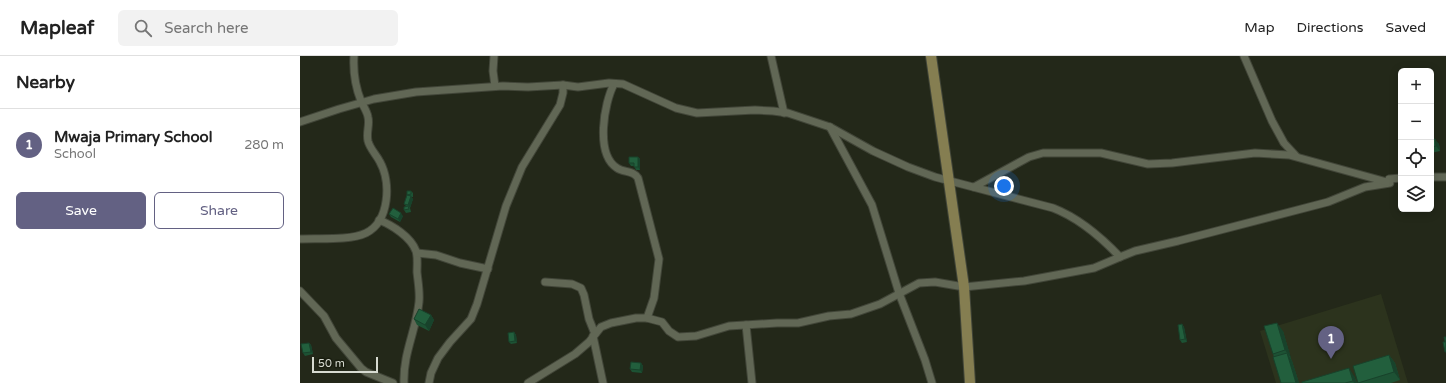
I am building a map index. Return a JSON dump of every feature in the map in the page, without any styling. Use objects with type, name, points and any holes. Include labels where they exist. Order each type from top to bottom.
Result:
[{"type":"main road","points":[[931,56],[964,287],[970,383]]},
{"type":"street","points":[[300,239],[357,235],[370,230],[379,220],[383,212],[386,200],[386,178],[380,161],[369,144],[366,134],[369,118],[356,88],[354,56]]},
{"type":"street","points":[[494,56],[493,71],[495,86]]},
{"type":"street","points":[[771,56],[784,113]]},
{"type":"street","points":[[1244,56],[1281,138],[1298,158]]},
{"type":"street","points":[[614,84],[608,98],[604,121],[606,155],[616,168],[635,174],[638,178],[658,253],[659,262],[654,298],[647,318]]},
{"type":"street","points":[[300,122],[374,99],[416,92],[495,86],[528,87],[563,85],[578,87],[623,84],[676,108],[697,113],[773,110],[830,127],[895,162],[935,177],[1065,212],[1090,230],[1120,257]]},
{"type":"street","points":[[429,383],[431,373],[438,358],[471,319],[488,269],[506,206],[522,167],[560,105],[563,85]]},
{"type":"street","points":[[830,127],[869,198],[899,293],[925,360],[932,383]]},
{"type":"street","points":[[974,187],[1029,157],[1043,153],[1101,153],[1148,164],[1172,164],[1255,153],[1280,153],[1390,183]]},
{"type":"street","points":[[1434,177],[1446,177]]},
{"type":"street","points":[[1390,183],[1389,179],[1398,178]]},
{"type":"street","points":[[528,383],[575,354],[589,342],[601,327],[606,324],[636,318],[647,318],[662,322],[673,335],[681,338],[696,336],[729,326],[798,323],[829,316],[852,314],[880,304],[916,284],[930,281],[964,287],[1024,281],[1083,271],[1104,265],[1135,251],[1328,202],[1364,187],[1390,183]]},
{"type":"street","points":[[379,220],[390,224],[413,246],[417,253],[419,301],[405,360],[404,383]]},
{"type":"street","points":[[417,253],[436,254],[460,263],[488,269]]},
{"type":"street","points":[[545,282],[572,284],[581,288],[594,335],[603,383]]},
{"type":"street","points":[[300,291],[324,316],[336,338],[361,368],[366,372],[394,383]]},
{"type":"street","points":[[746,325],[752,383]]},
{"type":"shaded area","points":[[1381,294],[1408,383],[1276,383],[1260,331]]},
{"type":"building","points":[[1434,139],[1435,139],[1436,146],[1434,146]]},
{"type":"building","points":[[629,157],[638,157],[638,167],[634,167],[634,163],[629,163]]},
{"type":"building","points":[[407,191],[411,191],[411,194],[407,195]]},
{"type":"building","points":[[407,195],[411,196],[408,205],[404,204]]},
{"type":"building","points":[[408,206],[409,209],[404,210],[404,207]]},
{"type":"building","points":[[393,208],[401,213],[398,219],[389,214]]},
{"type":"building","points":[[419,309],[431,315],[425,325],[414,319]]},
{"type":"building","points":[[1277,323],[1285,350],[1273,354],[1264,326]]},
{"type":"building","points":[[1182,324],[1185,339],[1180,340],[1178,325]]},
{"type":"building","points":[[514,332],[515,341],[509,342],[508,333]]},
{"type":"building","points":[[1444,337],[1446,337],[1446,352],[1443,342],[1445,342]]},
{"type":"building","points":[[309,343],[311,352],[303,353],[301,344]]},
{"type":"building","points":[[1287,353],[1296,383],[1281,383],[1273,357]]},
{"type":"building","points":[[1389,355],[1394,372],[1358,383],[1353,366]]},
{"type":"building","points":[[631,362],[641,363],[640,370],[630,369]]},
{"type":"building","points":[[1349,368],[1353,381],[1345,383],[1302,383],[1302,382]]},
{"type":"place","name":"Mwaja Primary School","points":[[1331,359]]}]
